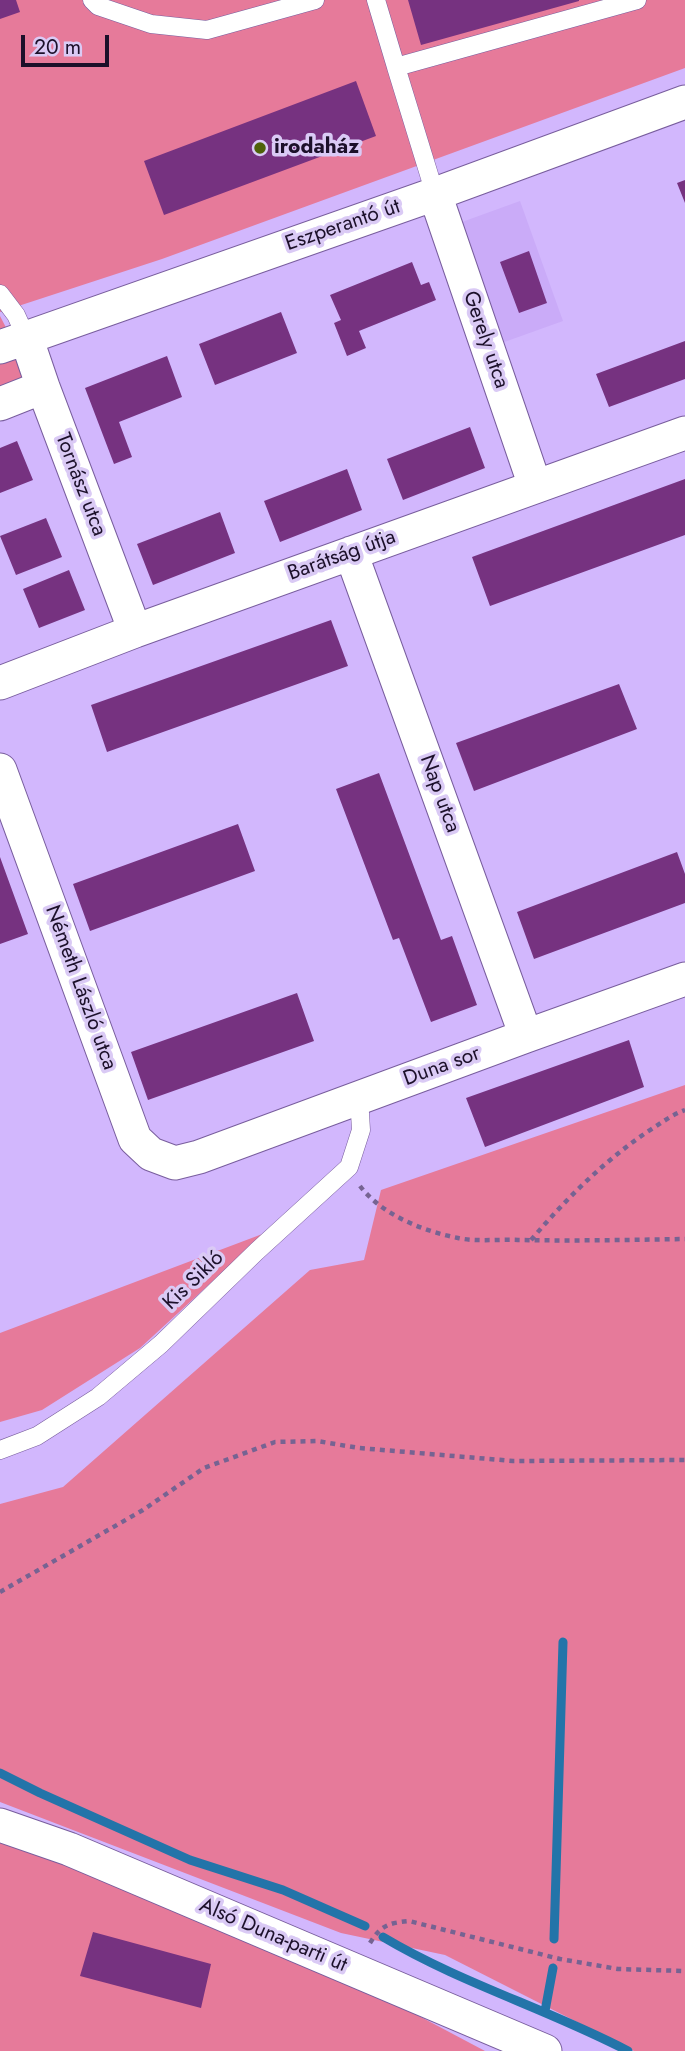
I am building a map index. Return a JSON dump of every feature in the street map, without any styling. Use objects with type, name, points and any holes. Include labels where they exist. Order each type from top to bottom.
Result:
[{"type":"street","name":"Eszperantó út","points":[[13,342],[435,194],[685,102]]},
{"type":"street","name":"Gerely utca","points":[[435,194],[534,486]]},
{"type":"street","name":"Tornász utca","points":[[13,342],[43,387],[135,631]]},
{"type":"street","points":[[0,404],[43,387]]},
{"type":"street","name":"Barátság útja","points":[[0,683],[135,631],[685,433]]},
{"type":"street","name":"Nap utca","points":[[351,553],[526,1036]]},
{"type":"street","name":"Németh László utca","points":[[0,769],[135,1139],[151,1154],[175,1163],[199,1157]]},
{"type":"street","name":"Duna sor","points":[[199,1157],[685,979]]},
{"type":"street","name":"Alsó Duna-parti út","points":[[0,1825],[69,1849],[545,2051]]},
{"type":"lane","points":[[92,0],[99,6],[151,24],[206,30],[315,0]]},
{"type":"lane","points":[[376,0],[435,194]]},
{"type":"lane","points":[[396,67],[637,0]]},
{"type":"lane","points":[[0,294],[16,315],[13,342]]},
{"type":"lane","name":"Kis Sikló","points":[[0,1450],[37,1437],[99,1397],[161,1344],[349,1167],[361,1130],[359,1097]]},
{"type":"path","points":[[531,1240],[577,1189],[628,1145],[674,1114],[685,1110]]},
{"type":"path","points":[[349,1167],[372,1201],[420,1227],[460,1238],[685,1239]]},
{"type":"path","points":[[0,1592],[143,1510],[204,1468],[275,1442],[317,1441],[359,1448],[513,1461],[685,1460]]},
{"type":"path","points":[[356,1972],[379,1930],[392,1922],[409,1921],[560,1959],[618,1969],[685,1971]]},
{"type":"shaded area","points":[[0,0],[685,0],[685,68],[162,259],[0,312]]},
{"type":"shaded area","points":[[520,201],[563,321],[496,345],[451,226]]},
{"type":"shaded area","points":[[0,316],[41,395],[0,412]]},
{"type":"shaded area","points":[[685,1085],[685,2051],[634,2051],[445,1955],[341,1933],[0,1802],[0,1504],[63,1487],[310,1270],[364,1260],[381,1190]]},
{"type":"shaded area","points":[[265,1233],[140,1348],[42,1410],[0,1422],[0,1333]]},
{"type":"shaded area","points":[[0,1837],[353,1981],[485,2051],[0,2051]]},
{"type":"building","points":[[0,0],[16,0],[20,12],[0,19]]},
{"type":"building","points":[[408,0],[579,0],[579,1],[421,45]]},
{"type":"building","name":"irodaház","points":[[356,81],[376,136],[164,215],[144,161]]},
{"type":"building","points":[[685,180],[685,203],[677,183]]},
{"type":"building","points":[[529,251],[547,303],[519,313],[500,262]]},
{"type":"building","points":[[412,262],[421,285],[429,282],[436,300],[359,331],[366,348],[347,356],[334,323],[341,320],[330,295]]},
{"type":"building","points":[[281,312],[297,353],[215,385],[199,344]]},
{"type":"building","points":[[685,341],[685,379],[609,407],[596,374]]},
{"type":"building","points":[[167,356],[182,397],[119,422],[132,457],[114,464],[85,388]]},
{"type":"building","points":[[470,427],[485,468],[403,500],[387,459]]},
{"type":"building","points":[[17,441],[33,480],[0,493],[0,448]]},
{"type":"building","points":[[347,469],[362,510],[280,542],[264,501]]},
{"type":"building","points":[[685,479],[685,535],[490,606],[472,557]]},
{"type":"building","points":[[220,512],[235,553],[153,585],[137,544]]},
{"type":"building","points":[[46,518],[62,557],[16,575],[0,536]]},
{"type":"building","points":[[69,570],[85,610],[39,628],[23,589]]},
{"type":"building","points":[[331,620],[348,666],[107,752],[91,705]]},
{"type":"building","points":[[619,684],[637,729],[474,791],[456,743]]},
{"type":"building","points":[[379,773],[441,940],[452,936],[477,1005],[431,1022],[399,938],[393,940],[336,789]]},
{"type":"building","points":[[238,824],[255,871],[90,931],[73,884]]},
{"type":"building","points":[[677,852],[685,874],[685,903],[534,959],[517,912]]},
{"type":"building","points":[[0,857],[28,934],[0,944]]},
{"type":"building","points":[[297,993],[314,1041],[148,1100],[131,1052]]},
{"type":"building","points":[[629,1040],[644,1087],[485,1147],[466,1098]]},
{"type":"building","points":[[93,1932],[211,1964],[201,2008],[80,1976]]},
{"type":"waterway","points":[[554,1939],[563,1642]]},
{"type":"waterway","points":[[0,1773],[190,1860],[283,1890],[365,1926]]},
{"type":"waterway","points":[[383,1937],[473,1982],[628,2051]]},
{"type":"waterway","points":[[545,2011],[553,1968]]},
{"type":"place","name":"irodaház","points":[[260,148]]}]
